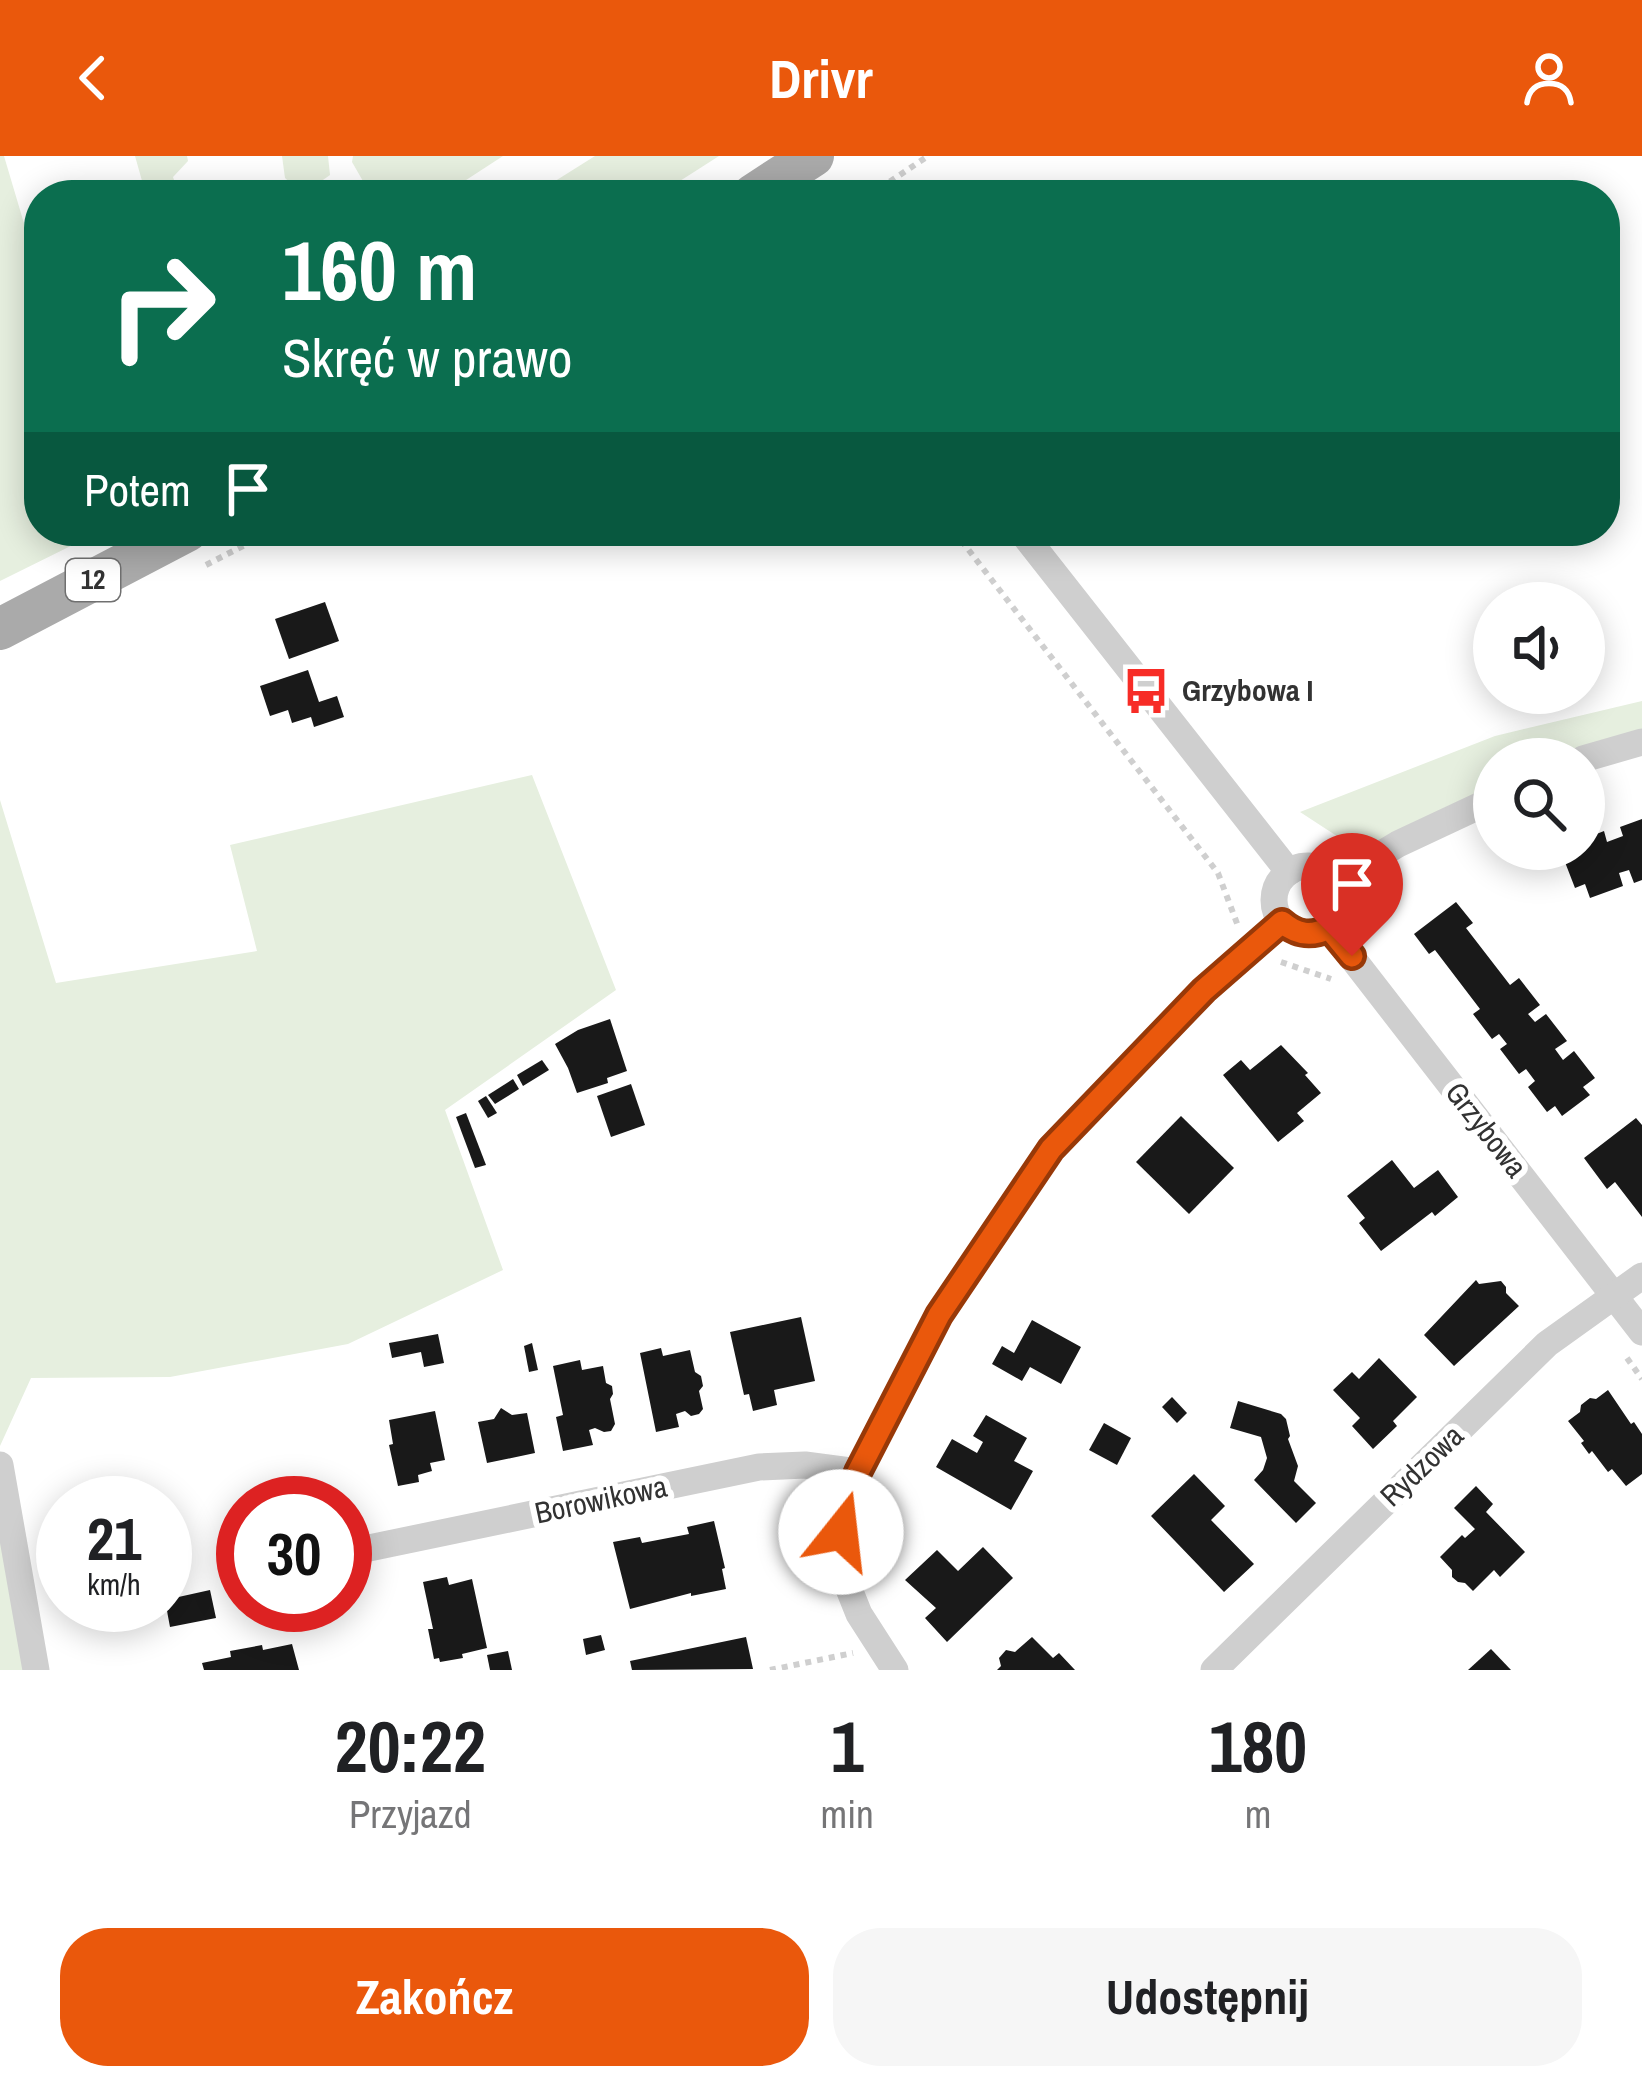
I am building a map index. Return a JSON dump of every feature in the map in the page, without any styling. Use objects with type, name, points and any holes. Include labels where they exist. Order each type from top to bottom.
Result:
[{"type":"main road","points":[[782,180],[813,156]]},
{"type":"main road","name":"12","points":[[0,629],[158,546]]},
{"type":"street","points":[[1033,546],[1289,872]]},
{"type":"street","points":[[1605,753],[1642,742]]},
{"type":"street","points":[[1337,881],[1398,844],[1473,810]]},
{"type":"street","points":[[1310,866],[1337,881],[1342,901],[1329,928],[1300,933],[1277,915],[1275,896],[1289,872],[1310,866]]},
{"type":"street","points":[[887,1659],[849,1589],[841,1532],[858,1472],[939,1315],[1051,1149],[1204,990],[1282,922]]},
{"type":"street","name":"Grzybowa","points":[[1329,928],[1603,1302],[1642,1332]]},
{"type":"street","name":"Rydzowa","points":[[1214,1670],[1547,1344],[1642,1276]]},
{"type":"street","points":[[0,1465],[36,1670]]},
{"type":"street","name":"Borowikowa","points":[[372,1547],[759,1467],[805,1465],[858,1472]]},
{"type":"path","points":[[892,180],[928,156]]},
{"type":"path","points":[[966,546],[1218,873],[1248,951],[1329,977],[1344,995]]},
{"type":"path","points":[[1603,1302],[1642,1379]]},
{"type":"path","points":[[770,1670],[887,1659]]},
{"type":"green space","points":[[0,156],[4,156],[24,223],[24,546],[71,546],[0,581]]},
{"type":"green space","points":[[135,156],[187,156],[174,180],[142,180]]},
{"type":"green space","points":[[282,156],[328,156],[330,175],[323,180],[285,178]]},
{"type":"green space","points":[[353,156],[503,156],[466,180],[362,180]]},
{"type":"green space","points":[[595,156],[719,156],[681,180],[557,180]]},
{"type":"green space","points":[[1642,701],[1642,742],[1605,753],[1605,738],[1490,738],[1605,714],[1605,710]]},
{"type":"green space","points":[[1473,745],[1473,809],[1372,859],[1300,812]]},
{"type":"green space","points":[[532,775],[616,990],[445,1110],[503,1270],[348,1344],[170,1377],[31,1378],[0,1446],[0,800],[56,983],[257,951],[230,845]]},
{"type":"green space","points":[[0,1486],[33,1670],[0,1670]]},
{"type":"building","points":[[325,602],[339,641],[289,659],[275,619]]},
{"type":"building","points":[[308,670],[319,702],[337,696],[344,717],[314,727],[311,717],[292,723],[288,710],[270,716],[260,686]]},
{"type":"building","points":[[1642,819],[1642,880],[1634,883],[1629,870],[1619,873],[1623,886],[1590,898],[1585,884],[1575,888],[1568,870],[1605,870],[1605,835],[1607,842],[1623,836],[1620,827]]},
{"type":"building","points":[[1456,902],[1473,923],[1466,928],[1510,985],[1519,978],[1540,1005],[1528,1014],[1535,1022],[1546,1014],[1567,1041],[1555,1049],[1563,1060],[1574,1051],[1595,1078],[1583,1087],[1590,1095],[1562,1116],[1555,1106],[1547,1112],[1528,1087],[1535,1081],[1526,1069],[1519,1074],[1500,1049],[1507,1044],[1499,1034],[1492,1039],[1473,1014],[1480,1009],[1435,950],[1429,954],[1414,934]]},
{"type":"building","points":[[610,1019],[627,1071],[577,1093],[555,1044]]},
{"type":"building","points":[[1281,1045],[1321,1093],[1297,1113],[1304,1121],[1278,1142],[1223,1075],[1241,1060],[1250,1070]]},
{"type":"building","points":[[542,1060],[549,1070],[523,1086],[517,1075]]},
{"type":"building","points":[[513,1079],[519,1089],[495,1104],[488,1095]]},
{"type":"building","points":[[631,1084],[645,1125],[611,1137],[597,1096]]},
{"type":"building","points":[[486,1096],[497,1113],[488,1118],[478,1101]]},
{"type":"building","points":[[466,1113],[486,1165],[475,1168],[456,1117]]},
{"type":"building","points":[[1181,1116],[1234,1168],[1189,1214],[1136,1162]]},
{"type":"building","points":[[1636,1118],[1642,1125],[1642,1217],[1615,1182],[1607,1189],[1584,1158]]},
{"type":"building","points":[[1392,1160],[1414,1188],[1438,1170],[1458,1197],[1381,1251],[1359,1223],[1365,1218],[1347,1196]]},
{"type":"building","points":[[1476,1280],[1479,1284],[1501,1281],[1519,1306],[1454,1366],[1424,1335]]},
{"type":"building","points":[[801,1317],[815,1381],[774,1390],[777,1405],[753,1411],[749,1394],[744,1395],[730,1332]]},
{"type":"building","points":[[1032,1320],[1081,1347],[1061,1384],[1030,1367],[1022,1381],[992,1364],[1002,1346],[1014,1353]]},
{"type":"building","points":[[438,1334],[444,1363],[424,1367],[421,1352],[392,1358],[389,1343]]},
{"type":"building","points":[[532,1343],[538,1370],[529,1372],[524,1346]]},
{"type":"building","points":[[661,1348],[663,1356],[690,1350],[695,1372],[701,1376],[703,1409],[691,1416],[685,1411],[676,1414],[679,1427],[656,1432],[640,1353]]},
{"type":"building","points":[[1379,1358],[1417,1397],[1373,1449],[1352,1426],[1360,1418],[1333,1390],[1352,1372],[1359,1379]]},
{"type":"building","points":[[580,1360],[582,1370],[603,1366],[606,1383],[612,1386],[615,1424],[611,1431],[589,1430],[593,1445],[563,1451],[556,1417],[563,1415],[553,1366]]},
{"type":"building","points":[[1608,1390],[1642,1434],[1642,1474],[1626,1486],[1592,1451],[1589,1454],[1568,1421],[1590,1398]]},
{"type":"building","points":[[1172,1397],[1187,1413],[1177,1423],[1162,1407]]},
{"type":"building","points":[[1238,1401],[1286,1419],[1298,1466],[1294,1481],[1316,1503],[1296,1523],[1254,1480],[1267,1458],[1261,1437],[1230,1428]]},
{"type":"building","points":[[501,1408],[512,1415],[527,1413],[535,1453],[487,1463],[478,1422],[494,1419]]},
{"type":"building","points":[[435,1411],[445,1460],[430,1463],[432,1471],[418,1475],[419,1482],[398,1486],[389,1420]]},
{"type":"building","points":[[986,1415],[1027,1438],[1014,1461],[1033,1471],[1011,1510],[936,1467],[952,1439],[977,1453],[983,1442],[973,1436]]},
{"type":"building","points":[[1104,1423],[1131,1438],[1117,1465],[1089,1450]]},
{"type":"building","points":[[1194,1474],[1225,1506],[1211,1520],[1254,1564],[1224,1592],[1151,1516]]},
{"type":"building","points":[[1476,1486],[1493,1504],[1486,1512],[1525,1552],[1500,1577],[1494,1570],[1473,1591],[1452,1577],[1452,1570],[1440,1557],[1475,1529],[1454,1508]]},
{"type":"building","points":[[714,1521],[726,1589],[630,1609],[613,1542],[640,1537],[642,1543],[689,1534],[687,1527]]},
{"type":"building","points":[[983,1547],[1013,1578],[947,1642],[925,1618],[936,1608],[905,1580],[937,1550],[958,1571]]},
{"type":"building","points":[[447,1577],[449,1585],[472,1579],[487,1648],[440,1662],[434,1659],[423,1582]]},
{"type":"building","points":[[210,1590],[216,1618],[192,1623],[192,1594]]},
{"type":"building","points":[[601,1635],[605,1650],[586,1655],[583,1639]]},
{"type":"building","points":[[746,1637],[753,1669],[632,1670],[630,1661]]},
{"type":"building","points":[[1032,1637],[1053,1658],[1059,1653],[1075,1670],[997,1670],[1006,1650],[1015,1652]]},
{"type":"building","points":[[292,1644],[299,1670],[204,1670],[202,1663],[231,1657],[230,1651]]},
{"type":"building","points":[[1491,1649],[1511,1670],[1468,1670]]},
{"type":"building","points":[[508,1651],[512,1670],[490,1670],[487,1655]]},
{"type":"place","name":"Grzybowa I","points":[[1146,691]]},
{"type":"route","points":[[841,1532],[858,1472],[939,1315],[1051,1149],[1204,990],[1282,922],[1300,933],[1329,928],[1352,956]]}]
